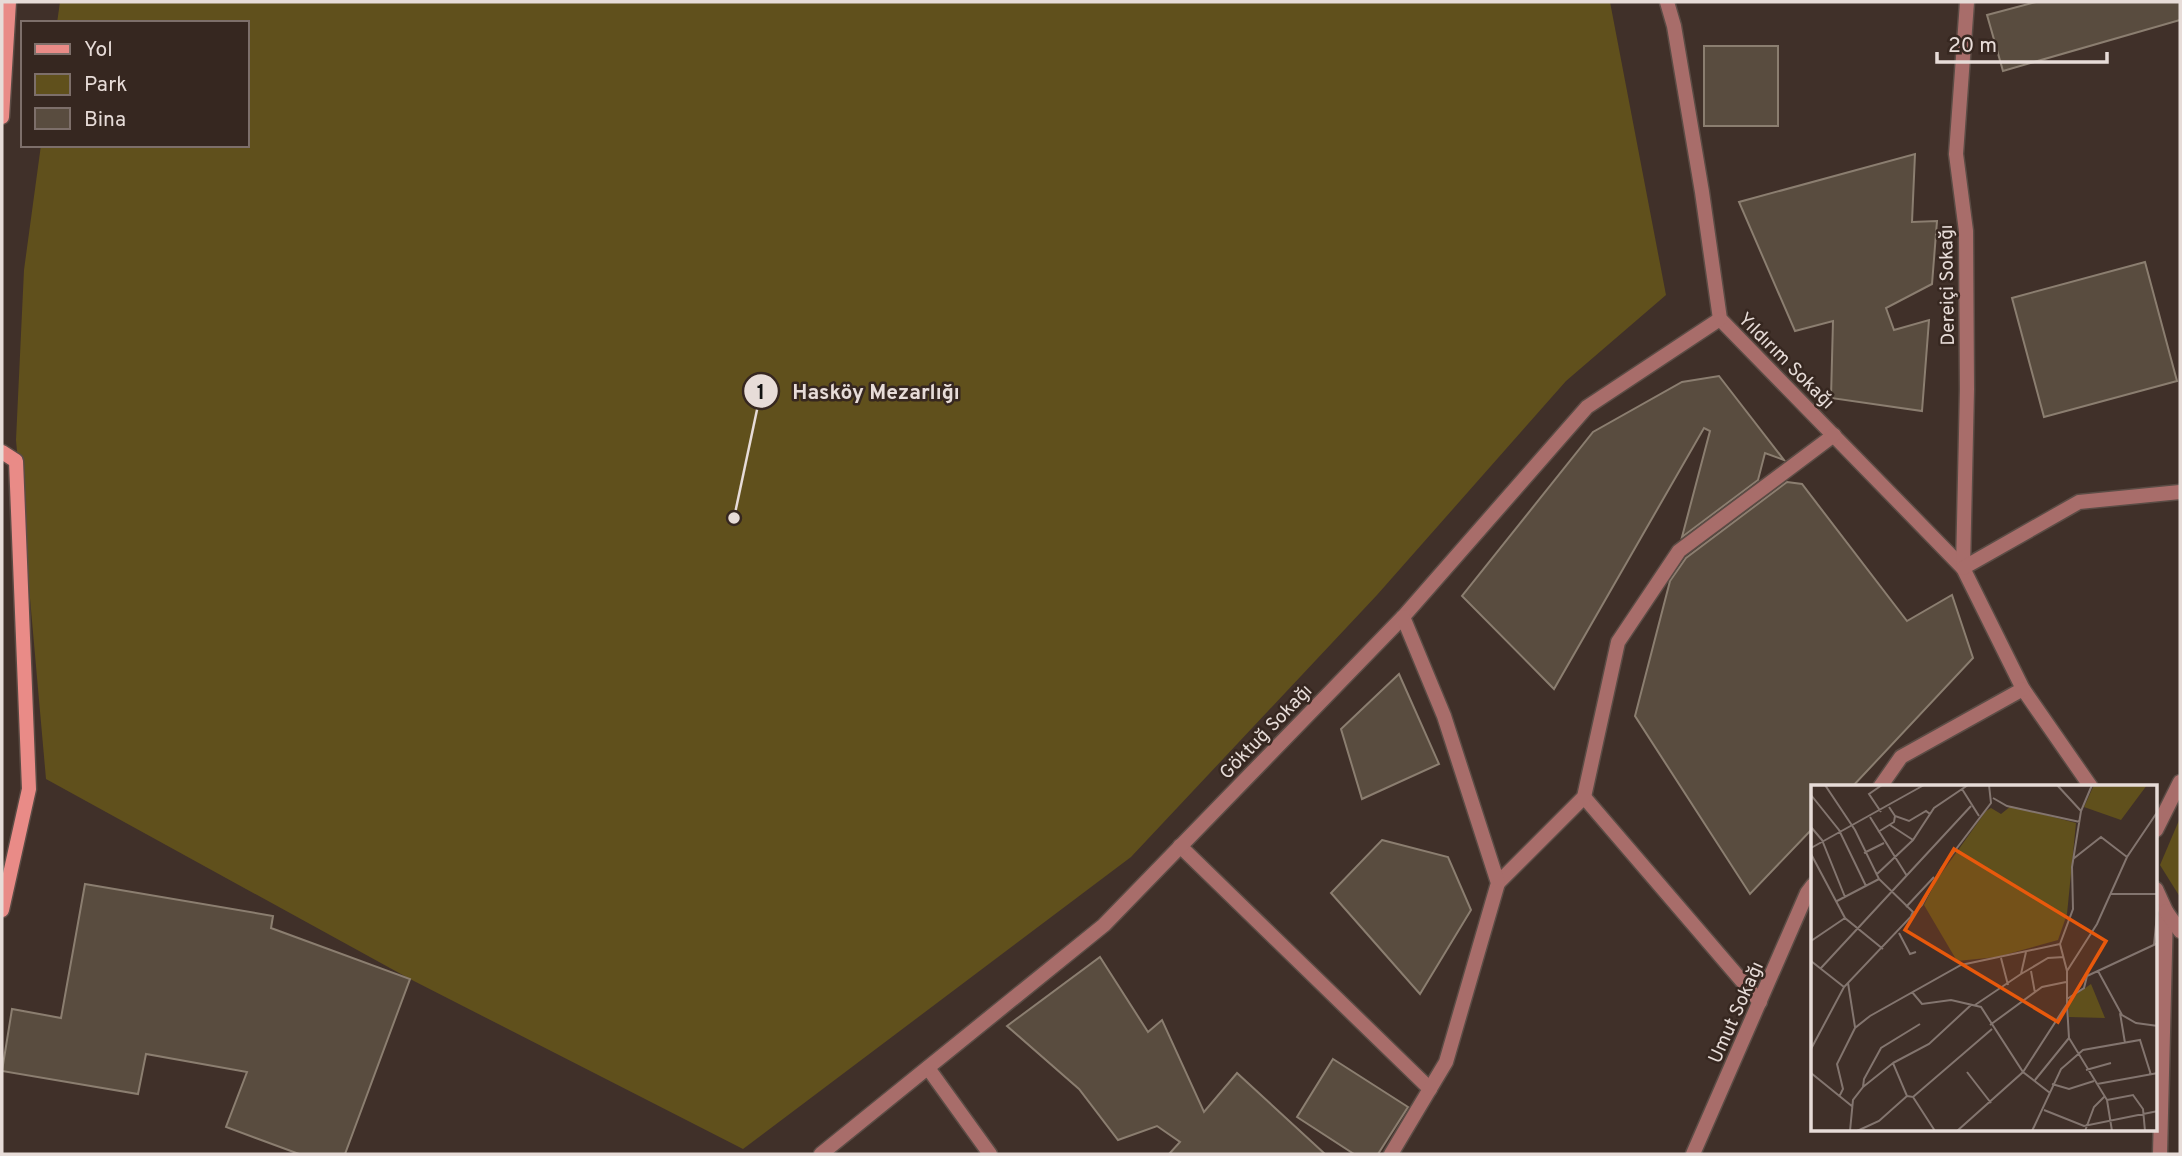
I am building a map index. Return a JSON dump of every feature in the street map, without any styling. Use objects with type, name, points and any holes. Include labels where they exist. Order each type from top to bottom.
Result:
[{"type":"street","points":[[2,117],[9,2]]},
{"type":"street","name":"Yıldırım Sokağı","points":[[1667,2],[1674,26],[1720,319],[1963,568]]},
{"type":"street","name":"Dereiçi Sokağı","points":[[1963,568],[1967,388],[1966,231],[1956,154],[1966,2]]},
{"type":"street","name":"Göktuğ Sokağı","points":[[821,1154],[1104,925],[1403,617],[1587,407],[1720,319]]},
{"type":"street","points":[[1391,1154],[1446,1062],[1498,883],[1584,797],[1618,642],[1679,551],[1833,435]]},
{"type":"street","points":[[2,452],[16,461],[29,789],[2,910]]},
{"type":"street","points":[[2090,785],[2023,689],[1963,568],[2079,502],[2180,492]]},
{"type":"street","points":[[1403,617],[1444,716],[1498,883]]},
{"type":"street","points":[[1881,785],[1901,757],[2023,689]]},
{"type":"street","points":[[2158,826],[2180,782]]},
{"type":"street","points":[[1584,797],[1760,1002]]},
{"type":"street","points":[[1180,846],[1430,1089]]},
{"type":"street","name":"Umut Sokağı","points":[[1693,1154],[1811,888]]},
{"type":"street","points":[[2158,893],[2180,931]]},
{"type":"street","points":[[2160,1154],[2166,911]]},
{"type":"street","points":[[928,1068],[990,1154]]},
{"type":"green space","points":[[60,2],[1610,2],[1666,295],[1566,381],[1377,595],[1131,857],[743,1149],[410,979],[46,779],[16,440],[24,270],[41,147],[248,147],[248,21],[57,21]]},
{"type":"green space","points":[[2180,818],[2180,897],[2160,865]]},
{"type":"building","points":[[2036,2],[2180,2],[2180,20],[2003,71],[1987,15]]},
{"type":"building","points":[[1704,46],[1778,46],[1778,126],[1704,126]]},
{"type":"building","points":[[1915,154],[1912,222],[1937,221],[1932,284],[1886,308],[1894,330],[1929,320],[1922,411],[1831,398],[1833,321],[1795,331],[1739,202]]},
{"type":"building","points":[[2145,262],[2177,381],[2044,417],[2012,298]]},
{"type":"building","points":[[1719,376],[1784,460],[1765,453],[1758,480],[1682,537],[1710,431],[1704,428],[1554,689],[1462,596],[1593,432],[1682,382]]},
{"type":"building","points":[[1787,482],[1802,484],[1907,621],[1952,595],[1973,658],[1854,785],[1811,785],[1811,830],[1750,894],[1635,716],[1670,581],[1686,558]]},
{"type":"building","points":[[1399,674],[1439,764],[1362,799],[1341,729]]},
{"type":"building","points":[[1382,840],[1448,857],[1471,910],[1420,994],[1331,893]]},
{"type":"building","points":[[85,884],[273,916],[271,928],[410,979],[345,1154],[299,1154],[226,1127],[247,1072],[146,1054],[138,1094],[2,1071],[12,1009],[61,1018]]},
{"type":"building","points":[[1100,957],[1148,1032],[1162,1020],[1204,1112],[1237,1073],[1325,1154],[1169,1154],[1180,1142],[1157,1126],[1118,1140],[1079,1089],[1007,1026]]},
{"type":"building","points":[[1333,1059],[1408,1107],[1378,1154],[1354,1154],[1297,1117]]},
{"type":"place","name":"Hasköy Mezarlığı","points":[[734,518]]}]
